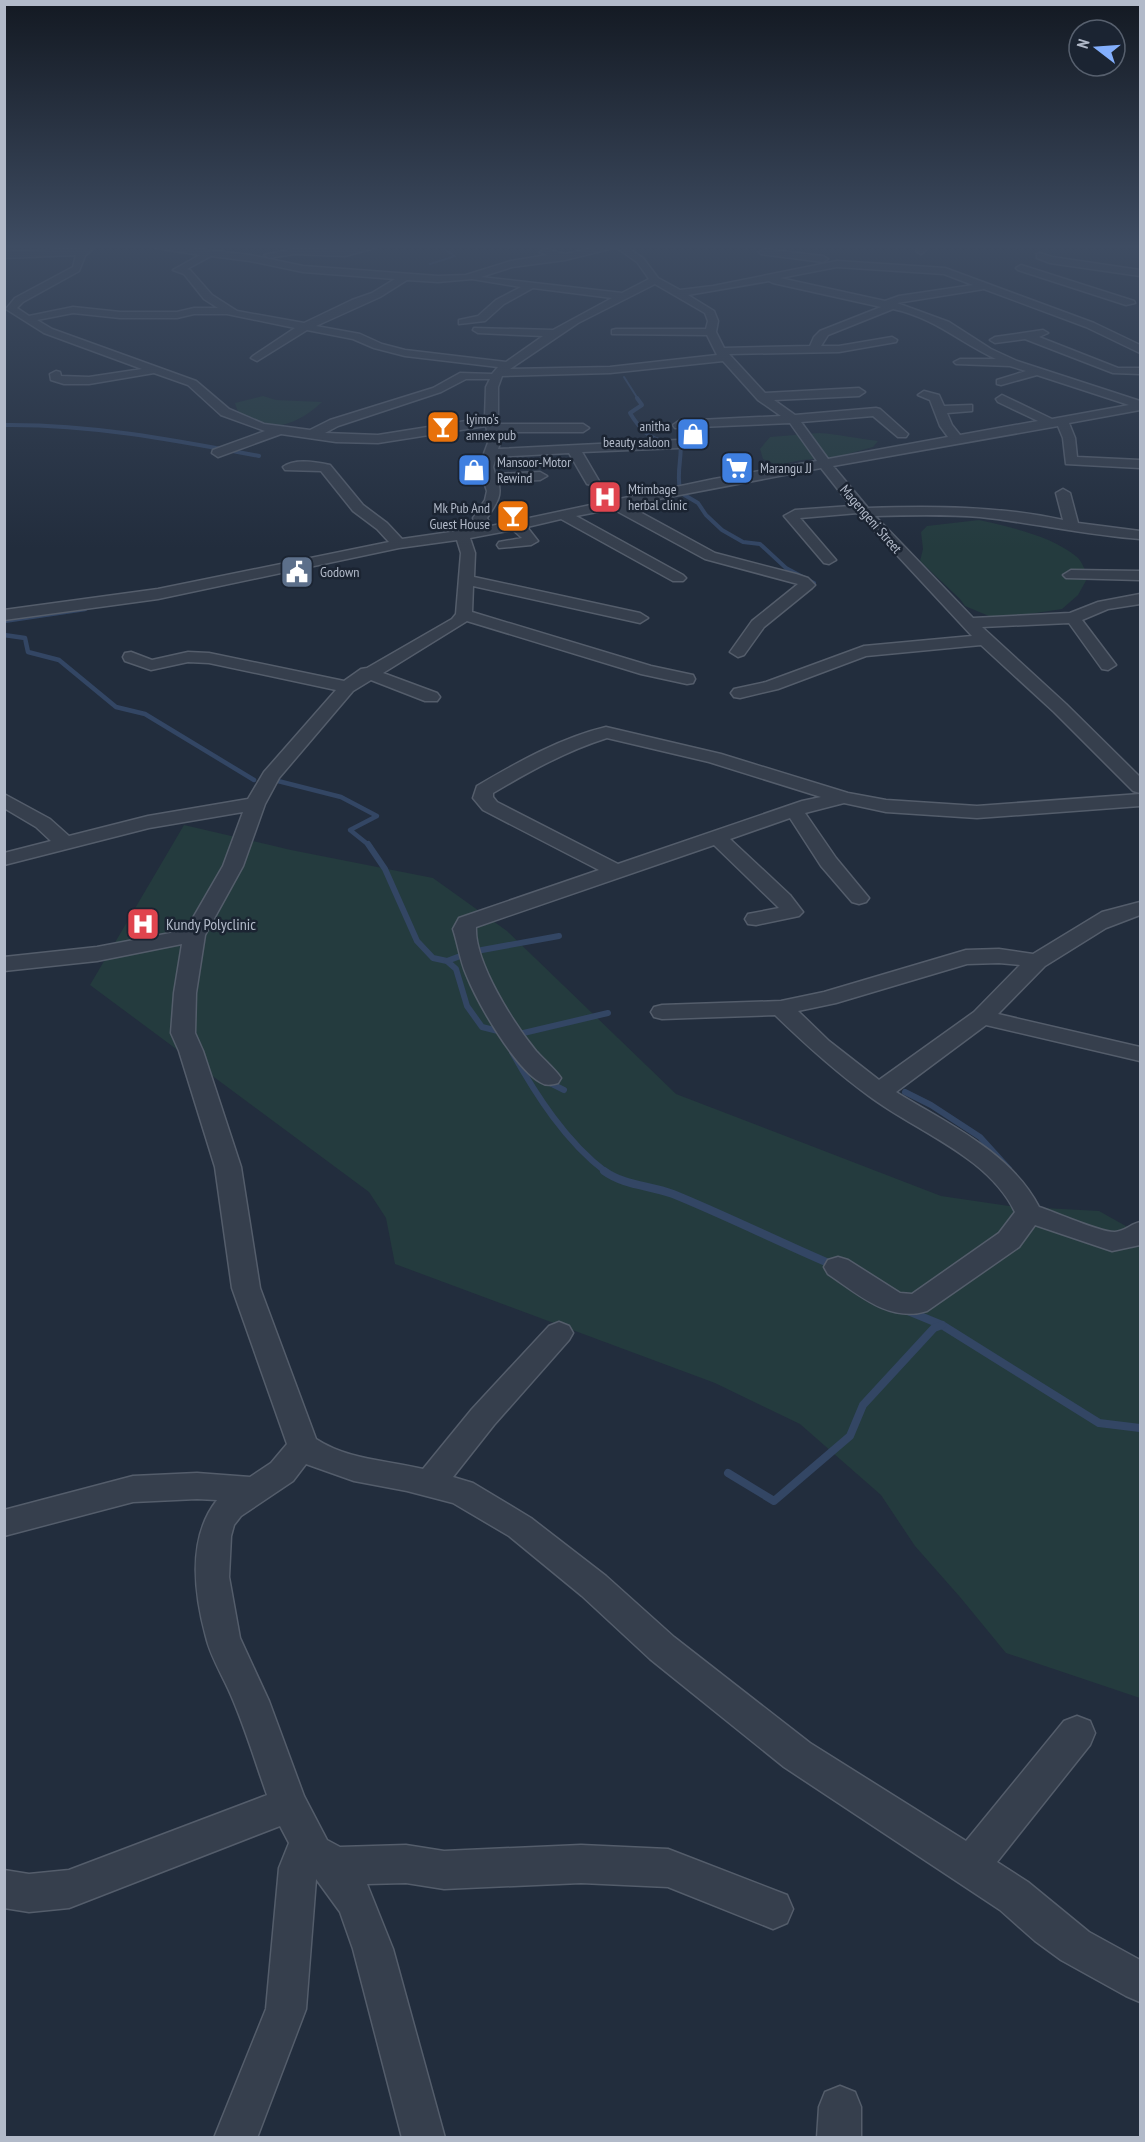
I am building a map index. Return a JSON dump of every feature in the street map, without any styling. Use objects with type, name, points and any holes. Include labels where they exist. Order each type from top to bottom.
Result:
[{"type":"street","points":[[98,348],[192,383],[225,412],[261,427],[336,438],[378,439],[493,424],[583,428]]},
{"type":"street","points":[[257,358],[271,348]]},
{"type":"street","points":[[386,348],[500,372]]},
{"type":"street","points":[[535,348],[500,372],[492,387],[495,440],[486,467],[494,491],[492,500],[480,518],[468,553],[464,615],[458,622],[357,680],[271,776],[255,804],[233,866],[194,935],[185,993],[183,1033],[191,1051],[228,1167],[246,1287],[303,1446],[321,1458],[354,1469],[462,1492],[520,1527],[594,1586],[662,1648],[797,1755],[1014,1896],[1075,1946],[1140,1982]]},
{"type":"street","name":"Magengeni Street","points":[[720,348],[762,397],[793,419],[862,511],[909,562],[985,640],[1053,701],[1140,787]]},
{"type":"street","points":[[314,434],[334,423],[436,390],[464,375],[630,368],[723,354],[845,348]]},
{"type":"street","points":[[982,348],[1013,363],[1038,370],[1139,408]]},
{"type":"street","points":[[1058,348],[1117,371],[1140,371]]},
{"type":"street","points":[[960,362],[1013,363]]},
{"type":"street","points":[[56,374],[55,378],[58,380],[72,380],[113,377],[159,369]]},
{"type":"street","points":[[1001,382],[1038,370]]},
{"type":"street","points":[[762,397],[858,392]]},
{"type":"street","points":[[924,395],[935,398],[946,426],[957,440]]},
{"type":"street","points":[[1002,399],[1057,423],[1070,438],[1071,461],[1140,464]]},
{"type":"street","points":[[4,615],[158,594],[399,544],[515,525],[714,483],[957,440],[1005,439],[1057,423],[1139,408]]},
{"type":"street","points":[[940,410],[955,409],[969,414]]},
{"type":"street","points":[[680,425],[876,412],[902,434]]},
{"type":"street","points":[[218,453],[280,430]]},
{"type":"street","points":[[490,453],[678,444]]},
{"type":"street","points":[[574,450],[592,481]]},
{"type":"street","points":[[291,467],[324,468],[358,508],[382,526],[399,544]]},
{"type":"street","points":[[489,478],[540,476]]},
{"type":"street","points":[[1063,493],[1071,525]]},
{"type":"street","points":[[615,504],[710,556],[791,577],[807,585],[759,624],[738,652]]},
{"type":"street","points":[[829,560],[791,516],[862,511],[942,510],[1071,525],[1092,531],[1140,535]]},
{"type":"street","points":[[564,515],[678,578]]},
{"type":"street","points":[[504,545],[531,541],[526,532],[515,525]]},
{"type":"street","points":[[1071,576],[1140,576]]},
{"type":"street","points":[[467,580],[640,618]]},
{"type":"street","points":[[970,623],[1072,618],[1104,605],[1140,599]]},
{"type":"street","points":[[464,615],[647,670],[687,679]]},
{"type":"street","points":[[1072,618],[1108,664]]},
{"type":"street","points":[[740,693],[770,687],[864,651],[985,640]]},
{"type":"street","points":[[131,657],[151,665],[188,657],[209,658],[357,680],[430,697]]},
{"type":"street","points":[[616,871],[490,806],[483,798],[484,790],[530,764],[588,737],[606,732],[715,758],[845,798],[886,806],[977,812],[1140,800]]},
{"type":"street","points":[[549,1078],[530,1061],[494,1007],[479,979],[464,929],[467,923],[794,810],[845,798]]},
{"type":"street","points":[[4,800],[43,823],[66,844]]},
{"type":"street","points":[[4,859],[148,822],[255,804]]},
{"type":"street","points":[[794,810],[828,862],[859,898]]},
{"type":"street","points":[[717,837],[783,899],[792,912],[756,919]]},
{"type":"street","points":[[879,1092],[982,1017],[1037,961],[1110,916],[1140,908]]},
{"type":"street","points":[[4,964],[97,954],[194,935]]},
{"type":"street","points":[[662,1012],[781,1008],[828,998],[966,957],[999,956],[1037,961]]},
{"type":"street","points":[[781,1008],[821,1046],[879,1092],[984,1160],[1018,1191],[1029,1213],[1112,1242],[1135,1237],[1140,1231]]},
{"type":"street","points":[[982,1017],[1140,1054]]},
{"type":"street","points":[[838,1267],[894,1303],[917,1304],[1009,1240],[1029,1213]]},
{"type":"street","points":[[429,1484],[483,1417],[559,1333]]},
{"type":"street","points":[[303,1446],[282,1472],[252,1490],[230,1507],[220,1520],[215,1536],[212,1577],[223,1638],[251,1701],[289,1806],[320,1854],[355,1900],[373,1949],[424,2138]]},
{"type":"street","points":[[4,1523],[133,1489],[197,1486],[252,1490]]},
{"type":"street","points":[[970,1866],[1077,1733]]},
{"type":"street","points":[[4,1889],[29,1893],[69,1889],[289,1806]]},
{"type":"street","points":[[235,2138],[286,2009],[298,1868],[320,1854],[444,1870],[581,1864],[668,1868],[773,1910]]},
{"type":"green space","points":[[263,396],[276,400],[322,402],[298,419],[278,426],[255,422],[240,414],[235,403]]},
{"type":"green space","points":[[819,433],[878,441],[873,447],[837,457],[777,465],[763,459],[760,449],[770,437]]},
{"type":"green space","points":[[979,520],[1043,538],[1056,543],[1077,557],[1088,577],[1078,595],[1062,609],[996,619],[965,606],[920,561],[923,549],[921,532],[927,526]]},
{"type":"green space","points":[[184,825],[291,850],[433,878],[507,931],[676,1094],[941,1196],[1009,1206],[1099,1211],[1140,1234],[1140,1698],[1006,1653],[915,1546],[881,1495],[800,1424],[715,1383],[395,1264],[386,1218],[369,1192],[90,985]]},
{"type":"waterway","points":[[624,377],[638,399]]},
{"type":"waterway","points":[[637,398],[642,405],[630,413],[633,418],[650,435],[666,442]]},
{"type":"waterway","points":[[4,425],[101,430],[259,456]]},
{"type":"waterway","points":[[677,442],[680,442],[681,447],[680,489]]},
{"type":"waterway","points":[[681,493],[698,503],[706,515],[722,530],[743,542],[760,544],[786,568],[814,583]]},
{"type":"waterway","points":[[4,621],[85,609]]},
{"type":"waterway","points":[[4,635],[25,638],[28,652],[59,660],[116,707],[145,714],[254,780]]},
{"type":"waterway","points":[[275,778],[274,780],[341,797],[377,816],[350,830],[369,845]]},
{"type":"waterway","points":[[369,845],[385,869],[417,941],[433,958],[447,961]]},
{"type":"waterway","points":[[447,961],[471,952],[559,936]]},
{"type":"waterway","points":[[447,961],[456,969],[467,1006],[482,1027],[502,1032]]},
{"type":"waterway","points":[[515,1035],[608,1013]]},
{"type":"waterway","points":[[512,1052],[553,1117],[578,1147],[606,1172]]},
{"type":"waterway","points":[[546,1081],[564,1090]]},
{"type":"waterway","points":[[905,1092],[931,1105],[980,1137],[1009,1169]]},
{"type":"waterway","points":[[604,1171],[620,1180],[673,1194],[833,1265]]},
{"type":"waterway","points":[[908,1311],[942,1325]]},
{"type":"waterway","points":[[728,1473],[774,1501],[850,1436],[863,1405],[934,1328],[942,1325]]},
{"type":"waterway","points":[[942,1325],[1099,1423],[1140,1428]]},
{"type":"place","name":"lyimo's annex pub","points":[[443,427]]},
{"type":"place","name":"anitha beauty saloon","points":[[693,434]]},
{"type":"place","name":"Marangu JJ","points":[[737,468]]},
{"type":"place","name":"Mansoor-Motor Rewind","points":[[474,470]]},
{"type":"place","name":"Mtimbage herbal clinic","points":[[605,497]]},
{"type":"place","name":"Mk Pub And Guest House","points":[[513,516]]},
{"type":"place","name":"Godown","points":[[297,572]]},
{"type":"place","name":"Kundy Polyclinic","points":[[143,924]]}]
